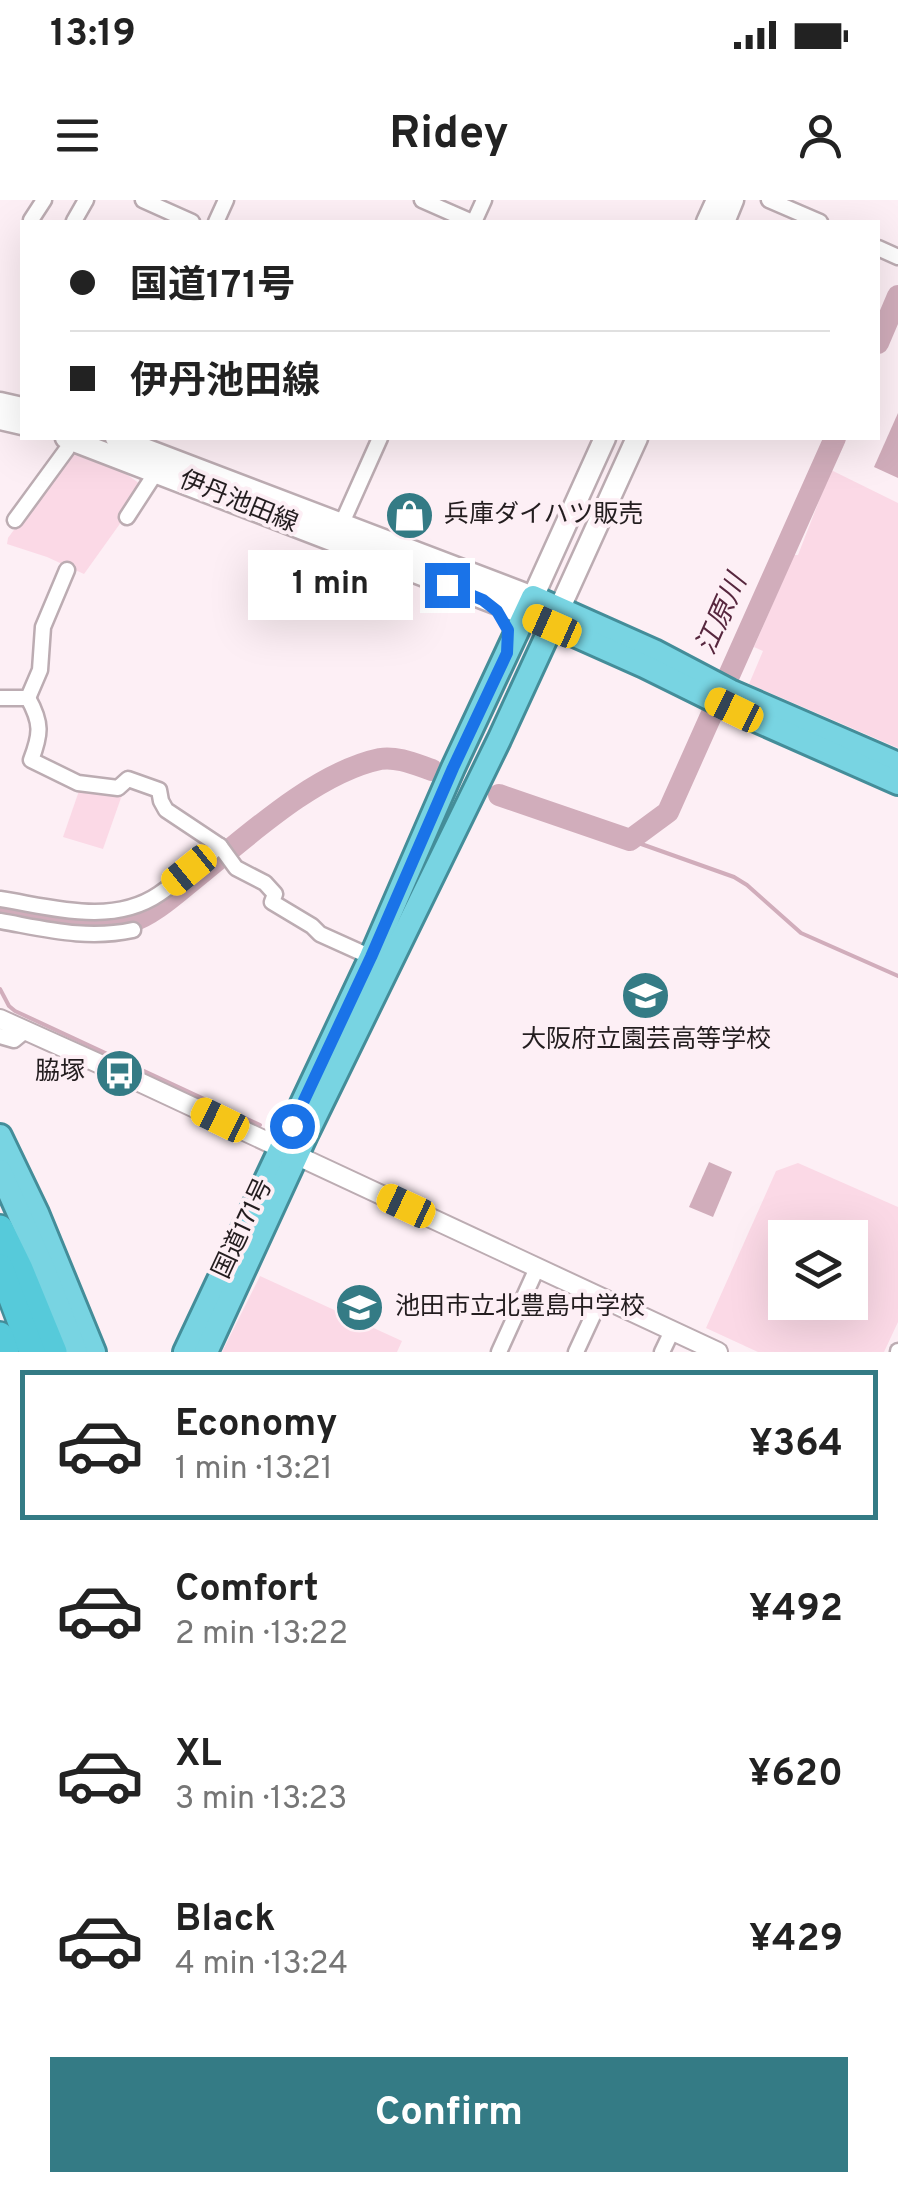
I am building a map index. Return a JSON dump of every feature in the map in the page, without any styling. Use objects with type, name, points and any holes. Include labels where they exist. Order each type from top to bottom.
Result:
[{"type":"highway","points":[[530,606],[654,651],[730,690],[898,764]]},
{"type":"highway","name":"国道171号","points":[[206,1352],[453,768],[530,606]]},
{"type":"highway","points":[[556,617],[734,710],[898,783]]},
{"type":"highway","name":"国道171号","points":[[185,1352],[499,740],[556,617]]},
{"type":"highway","points":[[0,1136],[37,1213],[94,1352]]},
{"type":"highway","points":[[0,1171],[76,1352]]},
{"type":"highway","points":[[0,1228],[54,1352]]},
{"type":"highway","points":[[0,1266],[32,1352]]},
{"type":"highway","points":[[0,1334],[6,1352]]},
{"type":"main road","name":"伊丹池田線","points":[[74,440],[483,600],[530,606]]},
{"type":"main road","name":"伊丹池田線","points":[[121,440],[342,523],[530,606]]},
{"type":"main road","points":[[530,606],[604,440]]},
{"type":"main road","points":[[556,617],[636,440]]},
{"type":"street","points":[[31,220],[44,200]]},
{"type":"street","points":[[142,200],[187,220]]},
{"type":"street","points":[[422,200],[468,220]]},
{"type":"street","points":[[769,200],[815,220]]},
{"type":"street","points":[[15,520],[67,449],[69,440]]},
{"type":"street","points":[[342,523],[379,440]]},
{"type":"street","points":[[127,517],[154,470]]},
{"type":"street","points":[[28,698],[40,670],[43,627],[67,570]]},
{"type":"street","points":[[483,600],[505,623],[507,653]]},
{"type":"street","points":[[0,698],[28,698]]},
{"type":"street","points":[[28,698],[37,715],[40,737],[32,760],[78,783],[118,788],[128,779],[159,790],[166,810],[220,846],[236,868],[265,883],[275,894],[272,902],[320,934],[371,957]]},
{"type":"street","points":[[0,899],[77,911],[114,912],[158,895],[220,846]]},
{"type":"street","points":[[0,921],[88,935],[133,930]]},
{"type":"street","points":[[2,1021],[718,1352]]},
{"type":"street","points":[[499,1352],[537,1268]]},
{"type":"street","points":[[576,1352],[601,1298]]},
{"type":"street","points":[[662,1352],[672,1331]]},
{"type":"shaded area","points":[[898,413],[898,478],[874,467]]},
{"type":"shaded area","points":[[70,453],[125,473],[140,484],[120,514],[124,518],[84,574],[7,544]]},
{"type":"shaded area","points":[[831,470],[898,503],[898,748],[749,684],[763,651],[754,647],[794,555],[798,555]]},
{"type":"shaded area","points":[[80,788],[122,795],[103,849],[63,837]]},
{"type":"shaded area","points":[[709,1162],[732,1172],[713,1217],[689,1207]]},
{"type":"shaded area","points":[[798,1163],[898,1207],[898,1322],[884,1352],[758,1352],[706,1328],[776,1171]]},
{"type":"shaded area","points":[[260,1276],[402,1341],[397,1352],[222,1352]]},
{"type":"waterway","name":"江原川","points":[[880,338],[898,296]]},
{"type":"waterway","name":"江原川","points":[[499,795],[630,840],[668,812],[834,440]]},
{"type":"waterway","name":"江原川","points":[[0,910],[84,924],[130,922],[160,906],[279,811],[329,779],[387,758],[432,770]]},
{"type":"waterway","points":[[630,840],[734,877],[801,933],[898,976]]},
{"type":"waterway","points":[[0,989],[15,1011],[260,1125]]},
{"type":"place","name":"兵庫ダイハツ販売","points":[[409,516]]},
{"type":"place","name":"大阪府立園芸高等学校","points":[[646,995]]},
{"type":"place","name":"脇塚","points":[[120,1073]]},
{"type":"place","name":"池田市立北豊島中学校","points":[[360,1308]]},
{"type":"route","points":[[292,1126],[507,653],[508,630],[501,615],[483,600],[447,585]]}]
